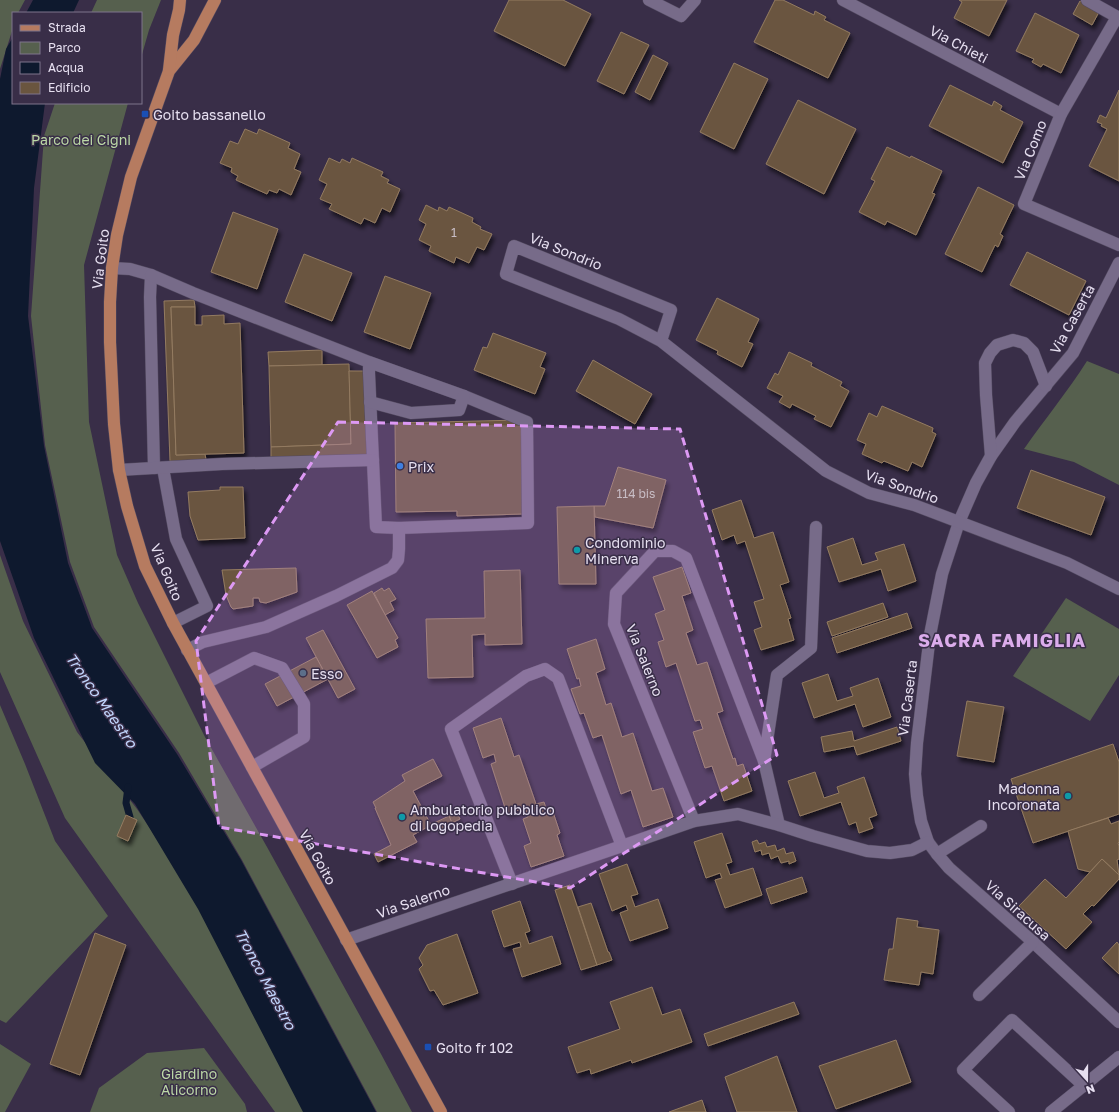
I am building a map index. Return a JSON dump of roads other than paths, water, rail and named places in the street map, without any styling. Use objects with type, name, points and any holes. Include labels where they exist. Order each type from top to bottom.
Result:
[{"type":"main road","points":[[169,71],[180,0]]},
{"type":"main road","name":"Via Goito","points":[[215,0],[194,40],[169,71],[131,177],[117,235],[112,268],[110,342],[114,424],[119,470],[127,506],[145,566],[173,623],[441,1112]]},
{"type":"street","points":[[649,0],[681,16],[695,0]]},
{"type":"street","name":"Via Chieti","points":[[843,0],[1061,114]]},
{"type":"street","points":[[1087,0],[1118,18]]},
{"type":"street","name":"Via Como","points":[[1118,18],[1061,114],[1024,204],[1119,246]]},
{"type":"street","name":"Via Sondrio","points":[[661,341],[670,310],[514,246],[506,274],[619,319],[661,341],[826,471],[869,493],[914,505],[1067,563],[1119,589]]},
{"type":"street","name":"Via Caserta","points":[[937,854],[928,842],[921,821],[915,774],[917,743],[930,635],[942,574],[959,522],[976,483],[991,456],[1015,422],[1073,354],[1119,263]]},
{"type":"street","points":[[112,268],[130,269],[151,275],[192,293],[369,362],[464,396],[527,422],[528,523],[400,528],[376,527],[368,373],[369,362]]},
{"type":"street","points":[[151,275],[150,297],[159,468],[176,539],[207,606],[173,623]]},
{"type":"street","name":"Via Caserta","points":[[991,456],[985,363],[990,353],[997,345],[1013,340],[1024,343],[1033,352],[1046,386]]},
{"type":"street","points":[[370,402],[411,413],[459,410],[464,396]]},
{"type":"street","points":[[119,470],[222,464],[372,460]]},
{"type":"street","name":"Via Salerno","points":[[764,761],[777,675],[811,648],[816,527]]},
{"type":"street","points":[[187,650],[203,642],[266,627],[336,596],[392,568],[398,560],[400,528]]},
{"type":"street","name":"Via Salerno","points":[[694,821],[614,624],[616,593],[655,551],[674,551],[686,558],[764,761],[779,825]]},
{"type":"street","points":[[206,683],[254,658],[282,668],[304,704],[304,737],[252,767]]},
{"type":"street","points":[[512,884],[451,729],[526,676],[545,669],[558,678],[622,846]]},
{"type":"street","name":"Via Salerno","points":[[346,940],[694,821],[738,814],[867,851],[890,854],[912,850],[928,842]]},
{"type":"street","points":[[937,854],[980,826]]},
{"type":"street","name":"Via Siracusa","points":[[937,854],[949,868],[1119,1022]]},
{"type":"street","points":[[979,995],[1032,942]]},
{"type":"street","points":[[1009,1112],[963,1070],[1012,1020],[1084,1086]]},
{"type":"street","points":[[1051,1112],[1119,1057]]},
{"type":"water","points":[[33,0],[79,0],[73,12],[27,12]]},
{"type":"water","name":"Tronco Maestro","points":[[12,39],[12,104],[45,104],[34,188],[28,316],[44,446],[68,563],[92,628],[177,754],[241,860],[376,1112],[303,1112],[198,909],[135,804],[95,763],[34,638],[0,541],[0,79],[6,49]]},
{"type":"waterway","points":[[128,787],[126,803],[130,817]]},
{"type":"place","name":"Goito bassanello","points":[[145,114]]},
{"type":"place","name":"Prix","points":[[400,466]]},
{"type":"place","name":"Condominio Minerva","points":[[577,550]]},
{"type":"place","name":"Esso","points":[[303,673]]},
{"type":"place","name":"Madonna Incoronata","points":[[1068,796]]},
{"type":"place","name":"Ambulatorio pubblico di logopedia","points":[[402,817]]},
{"type":"place","name":"Goito fr 102","points":[[428,1047]]},
{"type":"district","name":"SACRA FAMIGLIA","points":[[1002,640]]},
{"type":"park label","name":"Parco dei Cigni","points":[[81,139]]},
{"type":"park label","name":"Giardino Alicorno","points":[[189,1082]]}]
